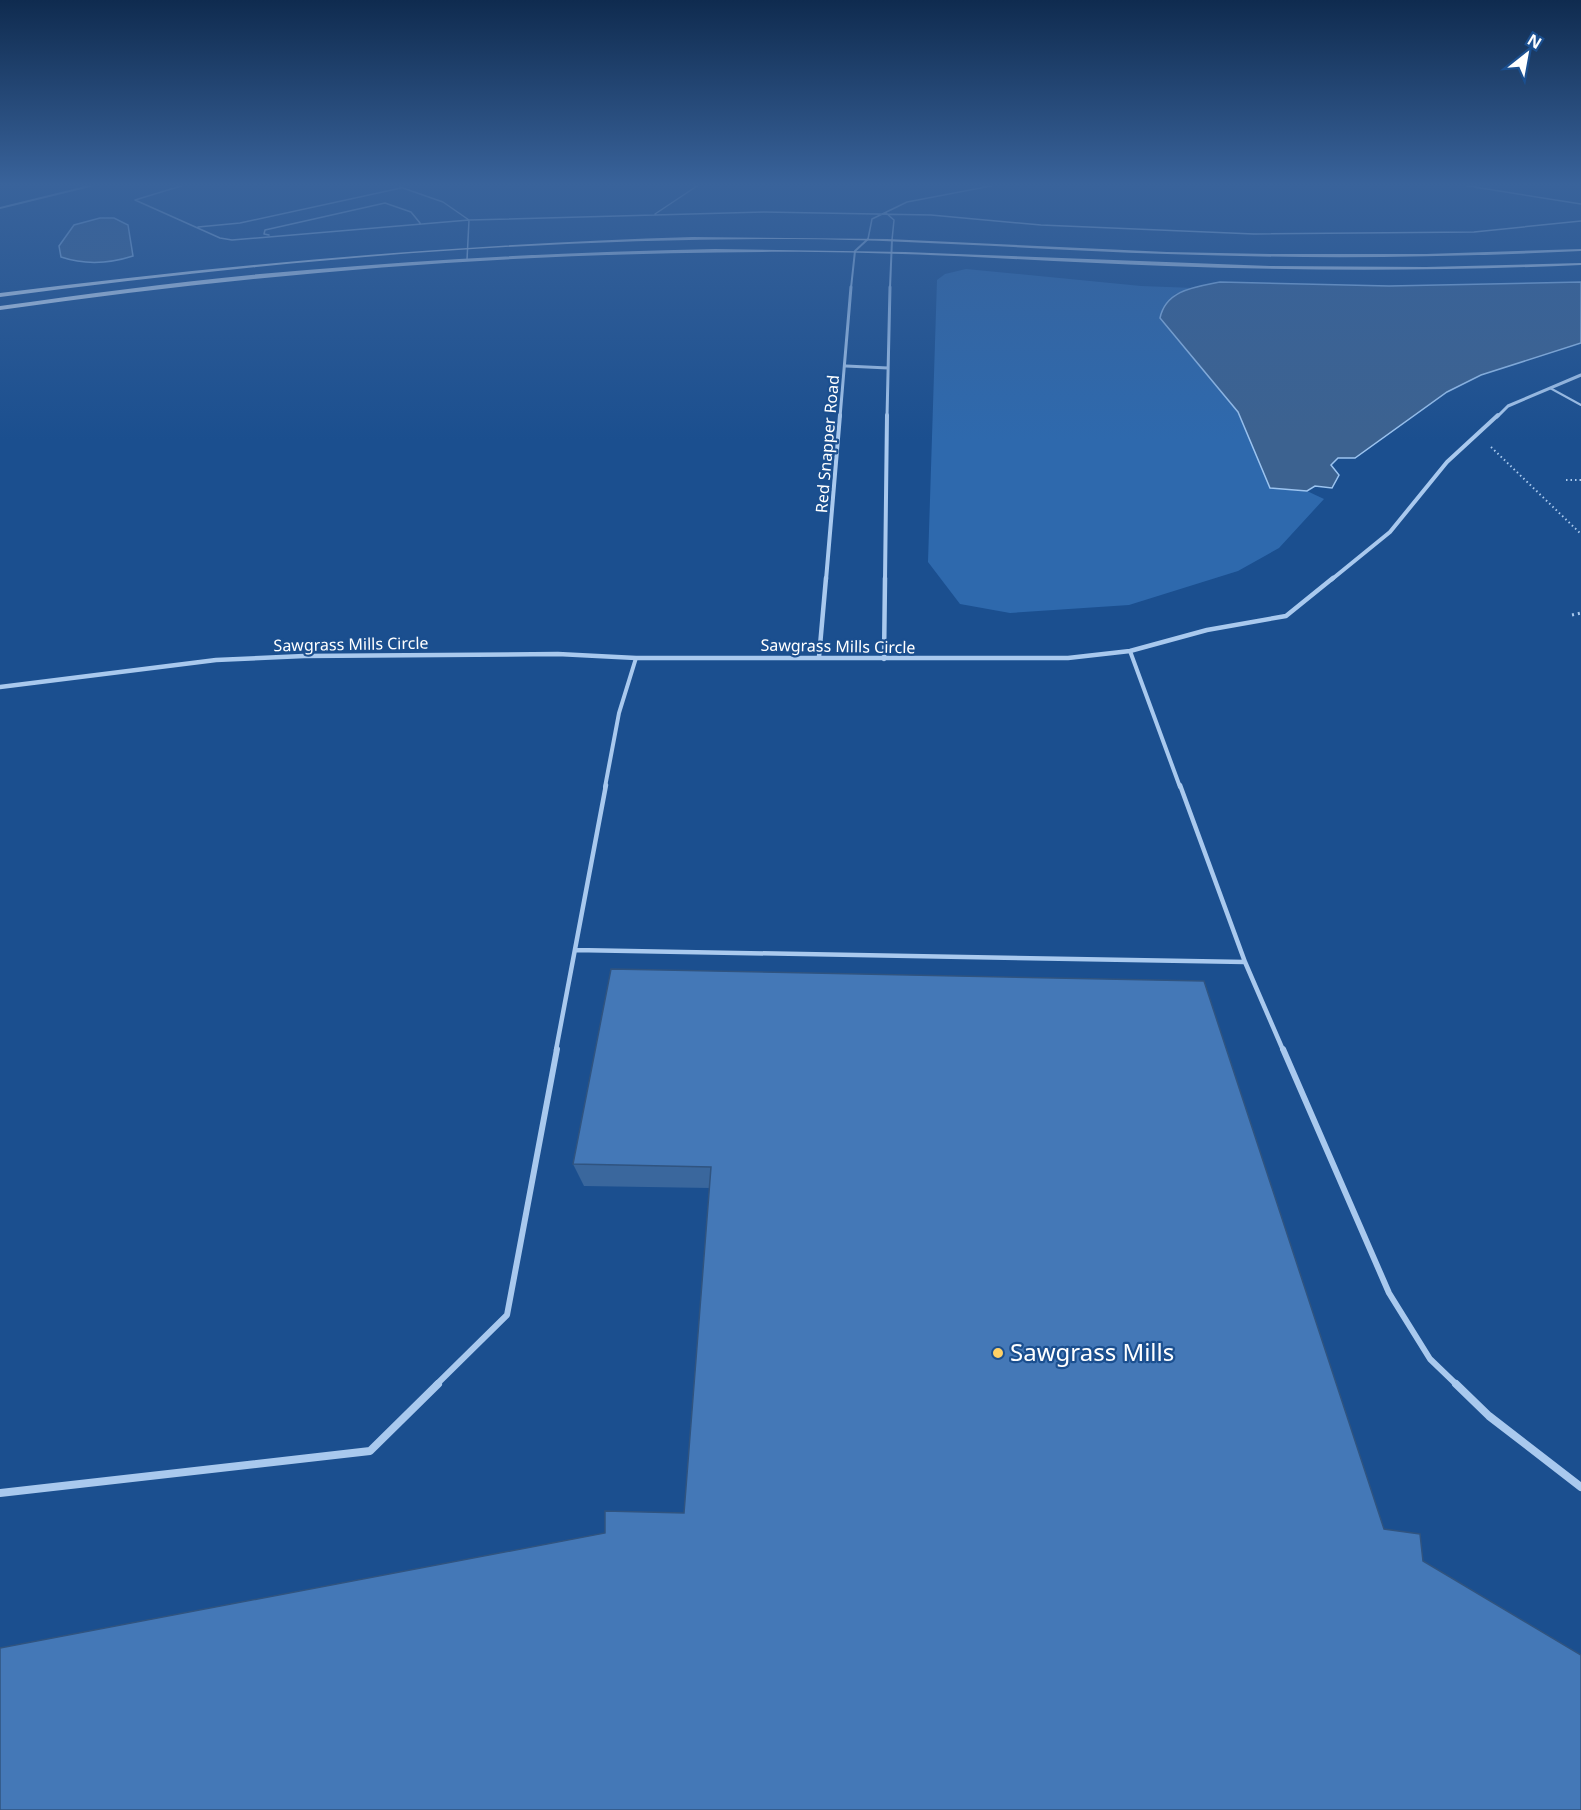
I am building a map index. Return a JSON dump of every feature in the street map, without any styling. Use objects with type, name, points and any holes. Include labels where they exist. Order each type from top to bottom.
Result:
[{"type":"main road","points":[[0,295],[204,270]]},
{"type":"main road","points":[[0,308],[257,276],[330,270]]},
{"type":"street","name":"Red Snapper Road","points":[[819,657],[853,270]]},
{"type":"street","points":[[884,659],[890,270]]},
{"type":"street","points":[[846,366],[888,368]]},
{"type":"street","name":"Sawgrass Mills Circle","points":[[0,687],[216,660],[304,656],[558,654],[636,658],[1068,658],[1130,651],[1207,630],[1286,616],[1390,532],[1447,462],[1508,406],[1581,375]]},
{"type":"lane","points":[[1550,388],[1581,405]]},
{"type":"lane","points":[[1130,651],[1245,962],[1389,1293],[1430,1359],[1489,1416],[1581,1487]]},
{"type":"lane","points":[[0,1493],[369,1450],[507,1315],[619,713],[636,658]]},
{"type":"lane","points":[[575,950],[1245,962]]},
{"type":"path","points":[[1476,435],[1581,534]]},
{"type":"path","points":[[1566,480],[1581,480]]},
{"type":"path","points":[[1572,615],[1581,613]]},
{"type":"shaded area","points":[[960,270],[981,270],[1141,286],[1194,288],[1175,294],[1160,319],[1238,412],[1270,487],[1307,491],[1324,499],[1279,548],[1238,571],[1129,605],[1010,613],[960,604],[928,562],[937,280],[945,274]]},
{"type":"shaded area","points":[[1220,282],[1389,286],[1581,282],[1581,343],[1481,375],[1447,392],[1355,458],[1338,458],[1331,465],[1339,475],[1332,488],[1315,486],[1307,491],[1270,488],[1238,412],[1160,318],[1168,301],[1183,291]]},
{"type":"building","name":"Sawgrass Mills","points":[[611,969],[1204,981],[1384,1529],[1420,1534],[1423,1561],[1581,1655],[1581,1810],[0,1810],[0,1648],[605,1533],[605,1511],[684,1513],[711,1167],[573,1164]]},
{"type":"place","name":"Sawgrass Mills","points":[[998,1353]]}]
